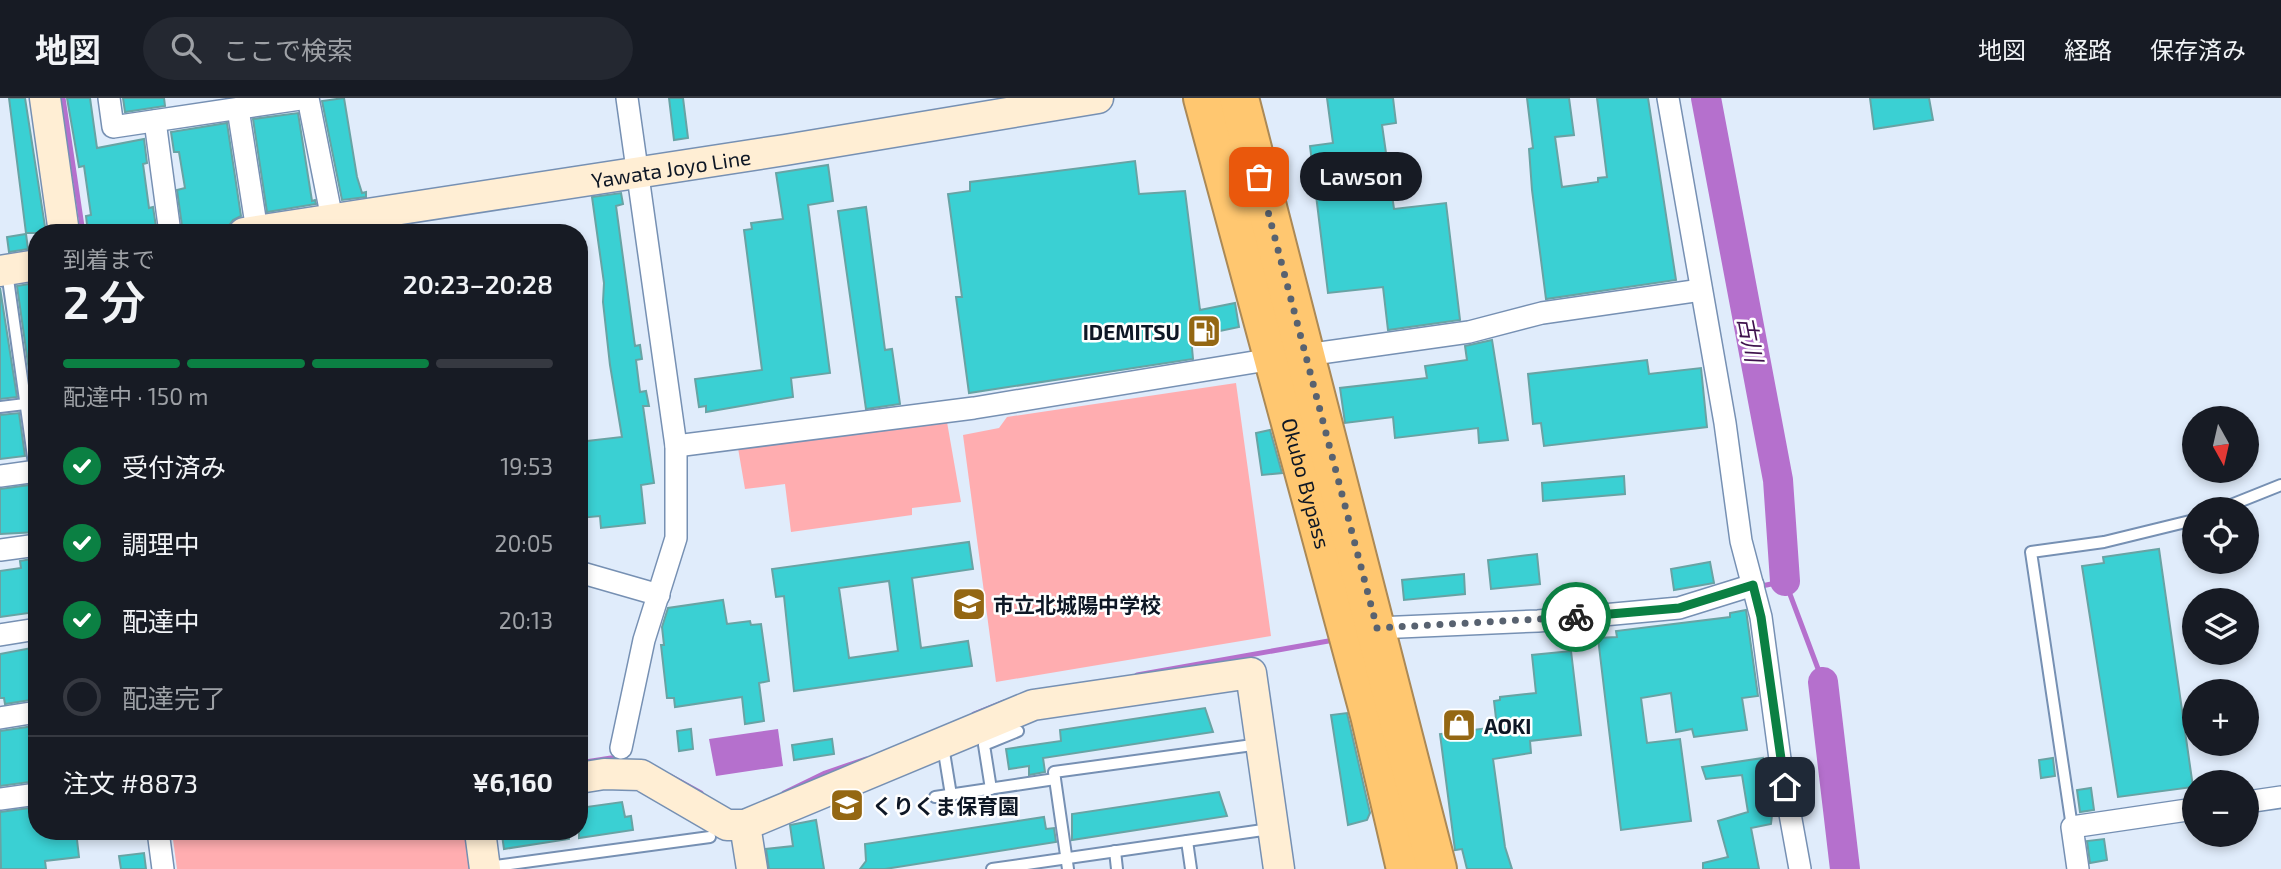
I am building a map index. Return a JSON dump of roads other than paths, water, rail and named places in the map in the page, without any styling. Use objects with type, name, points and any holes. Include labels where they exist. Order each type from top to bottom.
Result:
[{"type":"highway","name":"Okubo Bypass","points":[[1203,98],[1377,628],[1437,869]]},
{"type":"highway","name":"Okubo Bypass","points":[[1239,98],[1289,357],[1406,869]]},
{"type":"street","points":[[44,98],[63,224]]},
{"type":"street","points":[[109,98],[113,127],[308,98],[332,219]]},
{"type":"street","points":[[621,748],[644,640],[676,538],[676,446],[627,98]]},
{"type":"street","name":"Yawata Joyo Line","points":[[301,224],[1098,98]]},
{"type":"street","points":[[1668,98],[1725,423],[1741,541],[1761,617],[1780,760],[1800,869]]},
{"type":"street","points":[[238,109],[250,224]]},
{"type":"street","points":[[155,121],[169,224]]},
{"type":"street","points":[[3,270],[28,266]]},
{"type":"street","points":[[676,446],[974,408],[1289,357],[1469,332],[1542,313],[1701,290]]},
{"type":"street","points":[[0,477],[28,472]]},
{"type":"street","points":[[0,550],[28,546]]},
{"type":"street","points":[[588,575],[659,595]]},
{"type":"street","points":[[1377,628],[1538,621],[1679,608],[1753,585]]},
{"type":"street","points":[[0,635],[28,630]]},
{"type":"street","points":[[588,777],[641,775],[727,825],[746,825],[1033,705],[1251,673],[1279,869]]},
{"type":"street","points":[[0,718],[28,713]]},
{"type":"street","points":[[0,800],[28,795]]},
{"type":"street","points":[[2259,800],[2281,797]]},
{"type":"street","points":[[2078,869],[2072,827],[2182,812]]},
{"type":"street","points":[[746,825],[752,869]]},
{"type":"street","points":[[159,840],[163,869]]},
{"type":"street","points":[[481,840],[485,868]]},
{"type":"lane","points":[[3,270],[28,422]]},
{"type":"lane","points":[[0,407],[25,404]]},
{"type":"lane","points":[[2251,497],[2281,485]]},
{"type":"lane","points":[[2072,827],[2031,552],[2104,542],[2182,523]]},
{"type":"lane","points":[[991,789],[984,745],[1018,731]]},
{"type":"lane","points":[[943,743],[951,794]]},
{"type":"lane","points":[[1068,864],[1054,772],[1261,744]]},
{"type":"lane","points":[[934,797],[1055,779]]},
{"type":"lane","points":[[992,869],[1068,864],[1115,851],[1273,828]]},
{"type":"lane","points":[[485,868],[710,837]]},
{"type":"lane","points":[[1187,841],[1191,869]]},
{"type":"lane","points":[[1115,851],[1117,869]]},
{"type":"waterway","points":[[63,98],[82,224]]},
{"type":"waterway","name":"古川","points":[[1706,98],[1778,480],[1785,581]]},
{"type":"waterway","points":[[1757,587],[1785,581],[1823,682]]},
{"type":"waterway","points":[[1137,675],[1334,640]]},
{"type":"waterway","name":"古川","points":[[1823,682],[1845,869]]},
{"type":"waterway","points":[[974,714],[1004,702]]},
{"type":"waterway","points":[[588,762],[611,758],[621,761]]},
{"type":"waterway","points":[[784,793],[825,773],[866,759]]},
{"type":"waterway","points":[[670,776],[701,793]]},
{"type":"place","name":"Lawson","points":[[1259,177]]},
{"type":"place","name":"IDEMITSU","points":[[1204,331]]},
{"type":"place","name":"市立北城陽中学校","points":[[969,604]]},
{"type":"place","name":"AOKI","points":[[1459,725]]},
{"type":"place","name":"くりくま保育園","points":[[847,805]]}]
